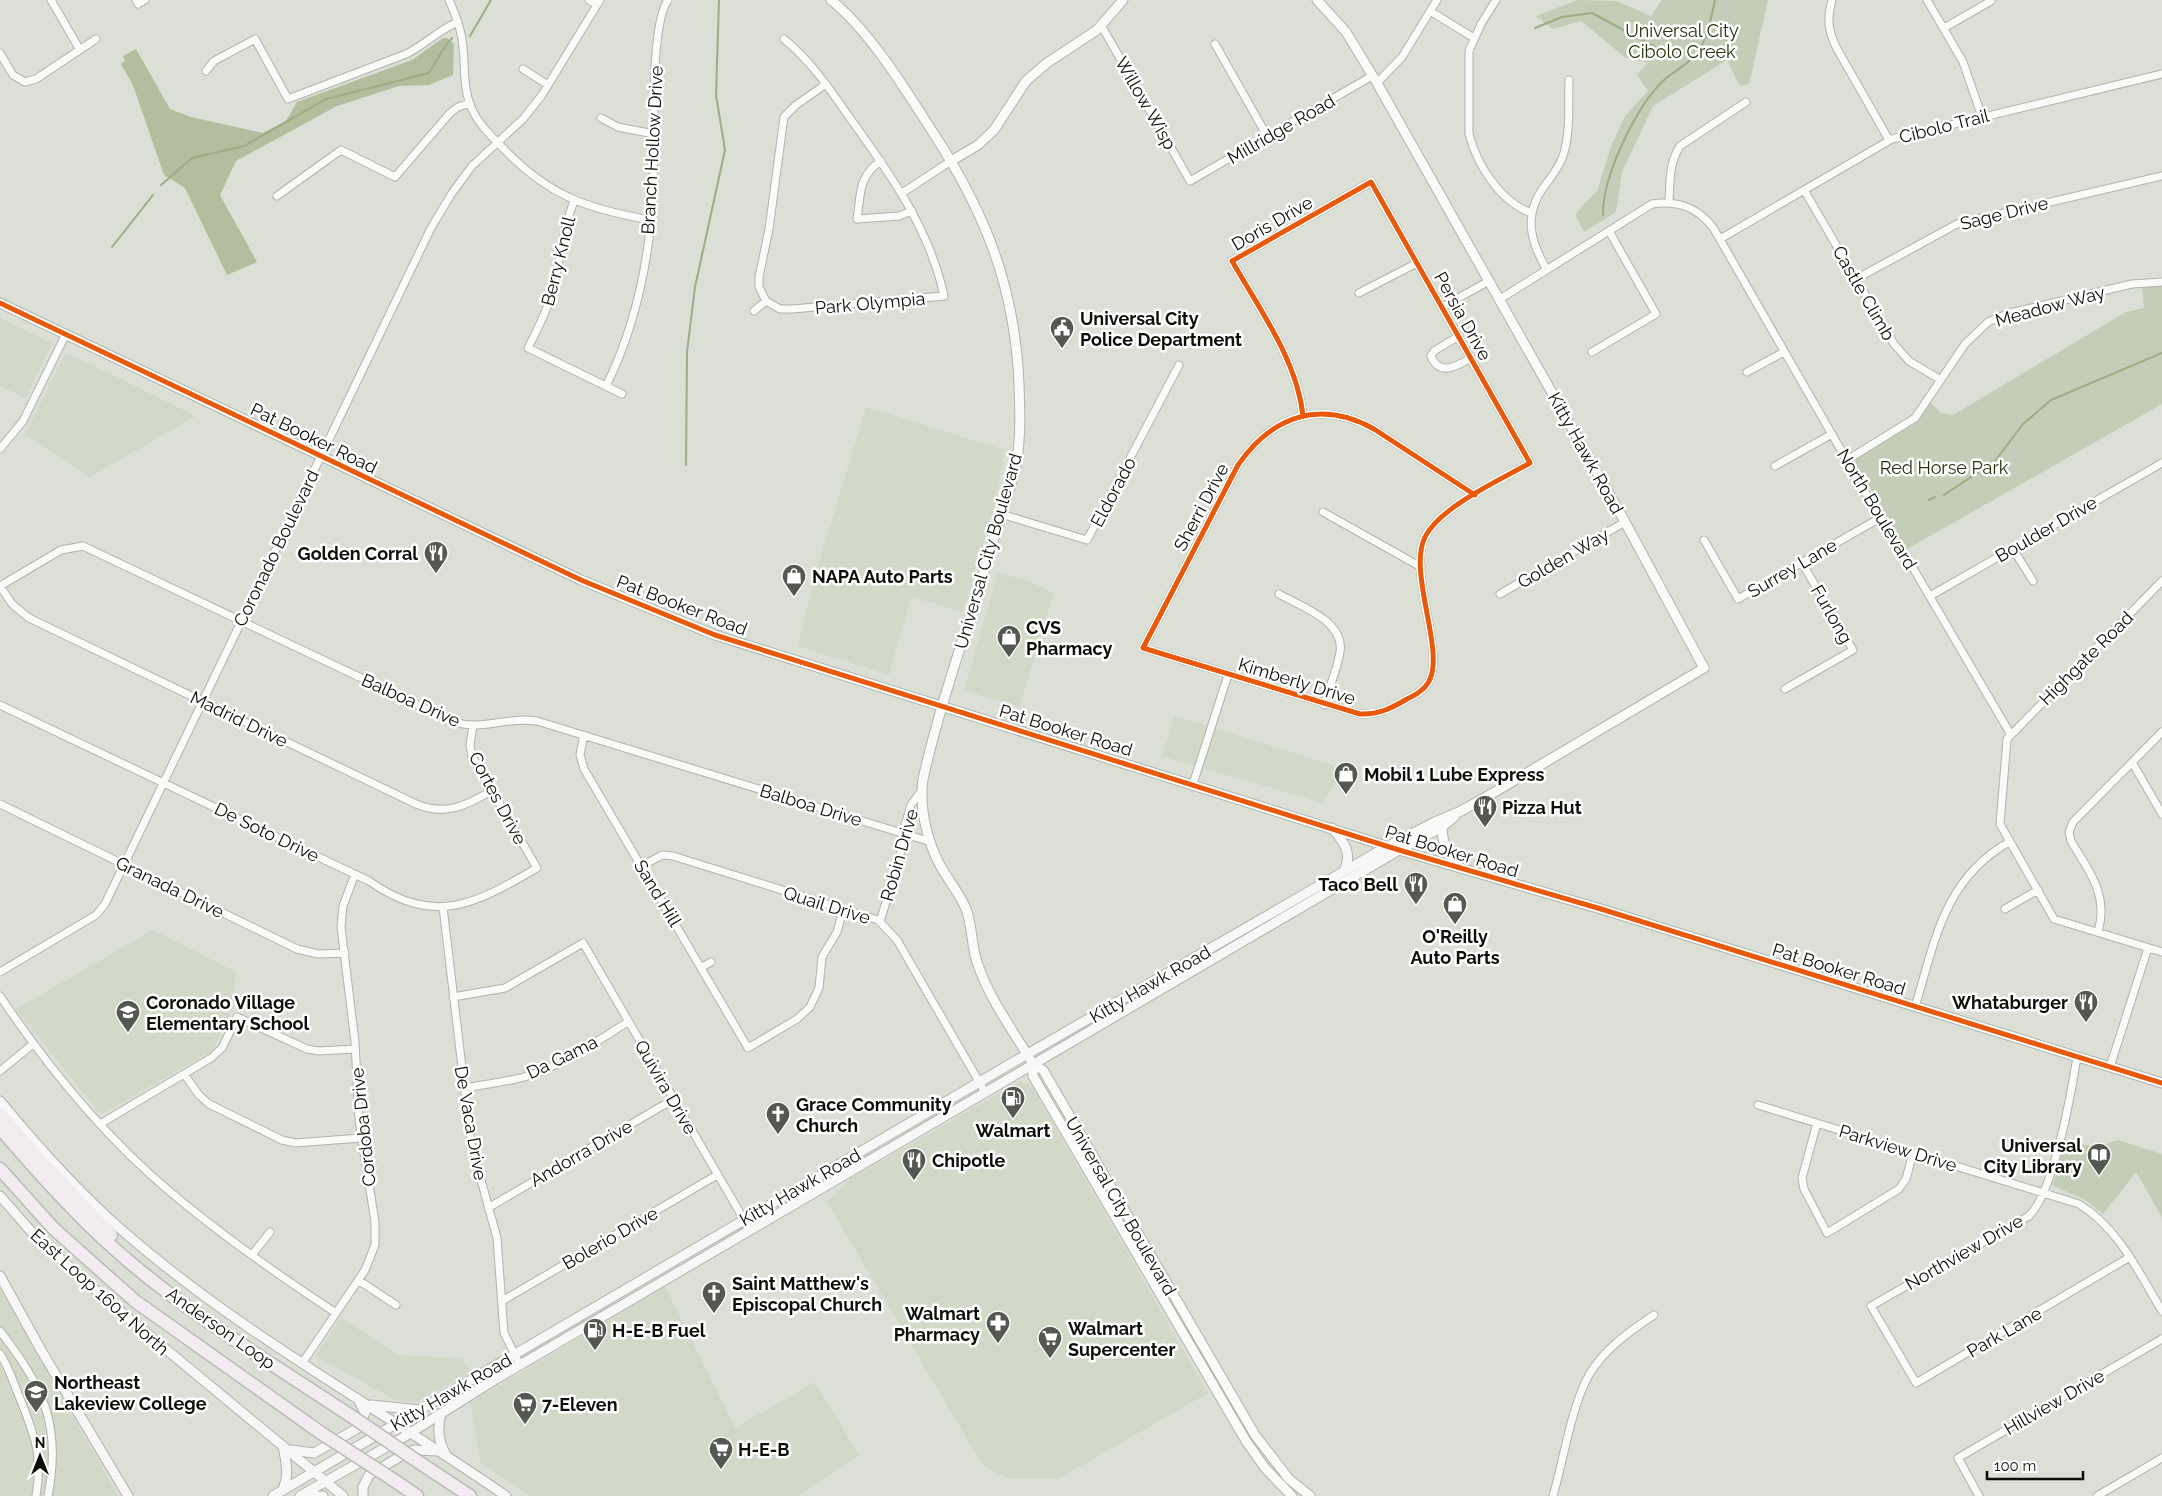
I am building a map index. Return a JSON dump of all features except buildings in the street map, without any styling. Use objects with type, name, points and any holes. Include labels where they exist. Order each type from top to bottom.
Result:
[{"type":"highway","points":[[0,1114],[39,1159],[109,1233],[149,1271],[212,1323]]},
{"type":"highway","name":"Anderson Loop","points":[[0,1128],[79,1216],[118,1252],[212,1323],[470,1496]]},
{"type":"highway","name":"Anderson Loop","points":[[0,1169],[54,1229],[134,1301],[320,1432],[417,1496]]},
{"type":"main road","name":"Pat Booker Road","points":[[0,303],[581,580],[668,616],[769,653],[944,706],[1399,850],[2162,1083]]},
{"type":"main road","points":[[1332,828],[1345,842],[1348,863],[1344,872]]},
{"type":"main road","name":"Kitty Hawk Road","points":[[300,1496],[410,1433],[520,1364],[1206,963],[1344,872],[1388,846]]},
{"type":"main road","name":"Kitty Hawk Road","points":[[274,1496],[1201,954],[1399,850]]},
{"type":"main road","points":[[1201,954],[1206,963]]},
{"type":"main road","points":[[0,1101],[69,1180],[124,1232],[174,1273],[265,1339],[506,1496]]},
{"type":"main road","name":"East Loop 1604 North","points":[[0,1196],[36,1237],[109,1302],[343,1496]]},
{"type":"main road","points":[[0,1276],[41,1350],[128,1496]]},
{"type":"main road","points":[[282,1491],[287,1482],[286,1448],[300,1453],[314,1453],[358,1428],[365,1412],[356,1397]]},
{"type":"main road","points":[[367,1404],[420,1410]]},
{"type":"main road","points":[[441,1413],[438,1427],[442,1453]]},
{"type":"main road","points":[[363,1496],[363,1487],[369,1475],[406,1453],[442,1453]]},
{"type":"main road","points":[[307,1496],[323,1496]]},
{"type":"street","points":[[50,0],[80,50]]},
{"type":"street","points":[[449,0],[458,22],[463,47],[465,82],[470,103],[477,119],[497,142],[534,179],[574,201],[617,214],[651,220]]},
{"type":"street","points":[[589,0],[599,2]]},
{"type":"street","name":"Branch Hollow Drive","points":[[606,386],[623,348],[636,308],[651,220],[655,167],[654,134],[660,18],[668,0]]},
{"type":"street","name":"Universal City Boulevard","points":[[831,0],[854,22],[882,60],[966,185],[986,228],[1002,272],[1012,314],[1019,365],[1019,442],[1016,464],[925,768],[921,791],[931,842],[941,867],[967,910],[974,952],[987,987],[1033,1064],[1043,1070],[1248,1423],[1273,1461],[1289,1479],[1310,1496]]},
{"type":"street","points":[[902,193],[978,145],[994,130],[1026,81],[1047,63],[1101,25],[1123,0]]},
{"type":"street","name":"Kitty Hawk Road","points":[[1317,0],[1346,32],[1374,80],[1500,299],[1625,522],[1704,668],[1461,811],[1388,846]]},
{"type":"street","points":[[1374,80],[1402,57],[1437,0]]},
{"type":"street","points":[[1496,0],[1474,38],[1468,63],[1468,127],[1471,140],[1503,196],[1532,213]]},
{"type":"street","points":[[1832,0],[1828,16],[1829,32],[1889,140]]},
{"type":"street","points":[[1927,0],[1970,77],[1982,117]]},
{"type":"street","points":[[1944,28],[1992,0]]},
{"type":"street","name":"Coronado Boulevard","points":[[0,972],[96,915],[107,900],[431,228],[452,193],[472,166],[523,119],[548,86],[599,2]]},
{"type":"street","points":[[1430,11],[1474,38]]},
{"type":"street","points":[[206,71],[214,61],[255,39],[288,99],[406,54],[418,48],[440,30],[458,22]]},
{"type":"street","name":"Willow Wisp","points":[[1101,25],[1190,181]]},
{"type":"street","points":[[0,53],[13,75],[25,82],[36,79],[96,39]]},
{"type":"street","name":"Park Olympia","points":[[766,300],[780,309],[792,309],[944,296],[934,258],[902,193],[812,64],[784,39]]},
{"type":"street","points":[[1215,44],[1267,136]]},
{"type":"street","points":[[523,68],[548,86]]},
{"type":"street","name":"Cibolo Trail","points":[[1720,239],[1889,140],[1912,132],[2162,74]]},
{"type":"street","name":"Millridge Road","points":[[1190,181],[1267,136],[1374,80]]},
{"type":"street","points":[[1547,270],[1532,240],[1532,213],[1542,189],[1560,162],[1566,146],[1569,80]]},
{"type":"street","points":[[754,310],[766,300],[759,287],[758,277],[769,229],[784,117],[796,105],[826,84]]},
{"type":"street","points":[[1500,299],[1652,204],[1669,202],[1671,165],[1680,146],[1746,102]]},
{"type":"street","points":[[277,196],[341,150],[395,177],[450,113],[458,107],[470,103]]},
{"type":"street","points":[[600,118],[618,127],[654,134]]},
{"type":"street","points":[[881,161],[870,168],[863,179],[857,219],[899,216],[912,211]]},
{"type":"street","name":"Sage Drive","points":[[1856,279],[1957,224],[2162,176]]},
{"type":"street","name":"Persia Drive","points":[[1371,182],[1530,463]]},
{"type":"street","name":"Doris Drive","points":[[1303,416],[1300,392],[1290,364],[1232,261],[1371,182]]},
{"type":"street","name":"Castle Climb","points":[[1804,190],[1901,353],[1941,380]]},
{"type":"street","name":"Berry Knoll","points":[[574,201],[565,228],[551,295],[545,314],[528,348],[606,386]]},
{"type":"street","name":"North Boulevard","points":[[1669,202],[1698,212],[1707,220],[1720,239],[1880,518],[1930,596],[2010,735]]},
{"type":"street","points":[[1592,352],[1656,314],[1609,232]]},
{"type":"street","points":[[1359,293],[1417,263]]},
{"type":"street","points":[[1442,306],[1489,280]]},
{"type":"street","name":"Meadow Way","points":[[1847,460],[1915,418],[1970,338],[1995,318],[2132,284],[2162,282]]},
{"type":"street","points":[[0,449],[23,422],[66,334]]},
{"type":"street","name":"Persia Drive","points":[[1459,336],[1434,351],[1431,356],[1433,362],[1446,370],[1454,368],[1471,358]]},
{"type":"street","points":[[1747,372],[1784,352]]},
{"type":"street","name":"Eldorado","points":[[1002,514],[1087,540],[1179,365]]},
{"type":"street","points":[[606,386],[622,394]]},
{"type":"street","name":"Sherri Drive","points":[[1143,648],[1238,465],[1250,448],[1272,428],[1303,416],[1338,416],[1366,424],[1475,495]]},
{"type":"street","points":[[1775,466],[1832,434]]},
{"type":"street","name":"Kimberly Drive","points":[[1143,648],[1355,714],[1380,713],[1421,691],[1428,682],[1434,665],[1420,552],[1431,526],[1440,517],[1530,463]]},
{"type":"street","name":"Boulder Drive","points":[[1930,596],[2162,463]]},
{"type":"street","points":[[1323,512],[1421,567]]},
{"type":"street","name":"Surrey Lane","points":[[1704,540],[1738,600],[1880,518]]},
{"type":"street","name":"Golden Way","points":[[1500,594],[1625,522]]},
{"type":"street","name":"Balboa Drive","points":[[0,586],[61,550],[83,546],[454,722],[473,726],[529,719],[931,842]]},
{"type":"street","points":[[2013,549],[2033,581]]},
{"type":"street","name":"Furlong","points":[[1784,689],[1853,650],[1802,563]]},
{"type":"street","name":"Highgate Road","points":[[2010,735],[2162,581]]},
{"type":"street","name":"Madrid Drive","points":[[0,586],[12,604],[30,618],[423,807],[435,810],[453,809],[466,805],[491,791]]},
{"type":"street","points":[[1279,594],[1326,621],[1335,630],[1339,639],[1340,653],[1324,705]]},
{"type":"street","points":[[1193,784],[1228,675]]},
{"type":"street","name":"De Soto Drive","points":[[0,704],[355,874],[392,896],[407,902],[442,906],[482,898],[537,868]]},
{"type":"street","name":"Cortes Drive","points":[[473,726],[470,745],[472,756],[537,868]]},
{"type":"street","points":[[2098,932],[2102,911],[2100,891],[2071,841],[2069,832],[2072,822],[2162,732]]},
{"type":"street","name":"Sand Hill","points":[[584,735],[580,755],[584,769],[748,1048],[797,1019],[813,1002],[819,988],[822,956],[837,932],[843,910]]},
{"type":"street","points":[[2010,735],[2007,739],[2000,824],[2054,918],[2162,952]]},
{"type":"street","points":[[2132,762],[2162,814]]},
{"type":"street","name":"Robin Drive","points":[[880,922],[911,805],[921,791]]},
{"type":"street","name":"Granada Drive","points":[[0,804],[298,949],[318,954],[345,953]]},
{"type":"street","name":"Kitty Hawk Road","points":[[1399,850],[1442,827],[1461,811]]},
{"type":"street","points":[[1442,827],[1444,845],[1448,854],[1460,868]]},
{"type":"street","points":[[1914,1007],[1945,911],[1954,893],[1978,864],[2009,842]]},
{"type":"street","name":"Quail Drive","points":[[642,866],[662,855],[673,856],[880,922],[897,940],[985,1092]]},
{"type":"street","name":"Cordoba Drive","points":[[303,1362],[371,1260],[375,1230],[361,1138],[342,912],[355,874]]},
{"type":"street","points":[[2005,909],[2038,890]]},
{"type":"street","name":"De Vaca Drive","points":[[442,906],[471,1143],[499,1250],[504,1333],[520,1364]]},
{"type":"street","name":"Quivira Drive","points":[[453,997],[505,988],[583,943],[750,1230]]},
{"type":"street","points":[[2110,1067],[2148,948]]},
{"type":"street","points":[[702,967],[711,962]]},
{"type":"street","points":[[0,996],[33,1044],[100,1124],[167,1189],[252,1255],[336,1314]]},
{"type":"street","points":[[100,1124],[184,1074],[222,1048],[237,1017],[307,1049],[319,1052],[355,1049]]},
{"type":"street","name":"Da Gama","points":[[463,1088],[501,1082],[533,1074],[574,1055],[628,1022]]},
{"type":"street","points":[[0,1072],[33,1044]]},
{"type":"street","name":"Northview Drive","points":[[1893,1345],[1872,1306],[2029,1216],[2041,1200],[2058,1148],[2077,1057]]},
{"type":"street","name":"Universal City Boulevard","points":[[1033,1064],[1033,1076],[1238,1428],[1265,1468],[1292,1496]]},
{"type":"street","points":[[184,1074],[199,1095],[209,1104],[282,1140],[307,1144],[361,1138]]},
{"type":"street","name":"Andorra Drive","points":[[488,1208],[674,1099]]},
{"type":"street","name":"Parkview Drive","points":[[1758,1105],[2068,1199],[2089,1210],[2108,1226],[2130,1257],[2162,1311]]},
{"type":"street","points":[[1817,1123],[1802,1178],[1804,1189],[1827,1233],[1899,1189],[1906,1179],[1913,1152]]},
{"type":"street","points":[[883,1139],[889,1148]]},
{"type":"street","points":[[1072,1144],[1082,1139]]},
{"type":"street","name":"Bolerio Drive","points":[[502,1301],[717,1175]]},
{"type":"street","points":[[820,1176],[827,1185]]},
{"type":"street","points":[[1113,1214],[1122,1209]]},
{"type":"street","points":[[252,1255],[270,1232]]},
{"type":"street","name":"Park Lane","points":[[1893,1345],[1916,1384],[2130,1257]]},
{"type":"street","points":[[1153,1282],[1162,1277]]},
{"type":"street","points":[[358,1280],[396,1305]]},
{"type":"street","points":[[608,1301],[613,1310]]},
{"type":"street","points":[[1553,1496],[1579,1400],[1590,1373],[1611,1348],[1654,1315]]},
{"type":"street","points":[[1179,1328],[1189,1322]]},
{"type":"street","points":[[0,1331],[27,1366],[42,1396],[53,1438],[53,1472],[48,1496]]},
{"type":"street","name":"Hillview Drive","points":[[1980,1496],[1958,1458],[2162,1339]]},
{"type":"street","points":[[0,1354],[9,1368],[37,1444],[39,1478],[36,1496]]},
{"type":"street","points":[[1238,1428],[1248,1423]]},
{"type":"street","points":[[2097,1496],[2162,1458]]},
{"type":"shaded area","points":[[0,318],[52,343],[26,398],[0,386]]},
{"type":"shaded area","points":[[69,354],[196,416],[90,477],[25,435],[64,355]]},
{"type":"shaded area","points":[[866,407],[1005,450],[995,502],[963,612],[911,597],[889,675],[798,646],[815,576]]},
{"type":"shaded area","points":[[998,573],[1028,581],[1054,593],[1019,708],[964,690]]},
{"type":"shaded area","points":[[1175,716],[1342,768],[1341,773],[1322,803],[1162,756]]},
{"type":"shaded area","name":"Coronado Village Elementary School","points":[[153,930],[236,972],[230,1015],[213,1050],[101,1115],[16,1009]]},
{"type":"shaded area","points":[[1020,1081],[1031,1085],[1208,1393],[1058,1479],[1007,1478],[983,1466],[827,1202],[847,1181]]},
{"type":"shaded area","points":[[665,1286],[735,1428],[815,1382],[859,1455],[799,1496],[529,1496],[480,1462],[470,1403]]},
{"type":"shaded area","name":"Northeast Lakeview College","points":[[0,1288],[24,1330],[118,1496],[0,1496]]},
{"type":"shaded area","points":[[341,1318],[398,1355],[462,1358],[471,1372],[417,1402],[396,1400],[315,1356]]},
{"type":"green space","name":"Universal City Cibolo Creek","points":[[1578,0],[1616,1],[1651,16],[1662,0],[1768,0],[1749,84],[1740,86],[1727,60],[1653,106],[1622,172],[1616,212],[1584,232],[1575,214],[1597,191],[1612,144],[1625,116],[1648,91],[1637,75],[1648,63],[1626,58],[1581,21],[1553,29],[1536,16]]},
{"type":"green space","points":[[443,38],[447,38],[454,44],[453,75],[429,85],[399,86],[337,106],[236,161],[220,195],[257,262],[227,275],[185,188],[164,175],[133,85],[121,64],[125,61],[123,56],[136,49],[170,109],[191,117],[263,133],[286,121],[297,102],[412,60]]},
{"type":"green space","name":"Red Horse Park","points":[[2162,286],[2162,404],[1907,549],[1881,509],[1866,480],[1860,483],[1855,459],[1914,423],[1930,402],[1941,413],[1953,415],[2126,312],[2144,308],[2142,288]]},
{"type":"green space","points":[[2065,1140],[2096,1147],[2118,1140],[2162,1154],[2162,1217],[2136,1172],[2103,1214],[2084,1199],[2053,1186]]},
{"type":"waterway","points":[[470,36],[491,0]]},
{"type":"waterway","points":[[686,465],[687,352],[695,287],[725,150],[716,95],[719,0]]},
{"type":"waterway","points":[[1603,215],[1608,182],[1622,143],[1653,93],[1663,81],[1689,61],[1700,48],[1709,28],[1715,0]]},
{"type":"waterway","points":[[1535,28],[1562,17],[1592,13],[1655,47],[1696,55]]},
{"type":"waterway","points":[[161,185],[192,158],[244,146],[326,99],[429,73],[452,38]]},
{"type":"waterway","points":[[112,247],[153,195]]},
{"type":"waterway","points":[[1944,495],[1995,461],[2023,424],[2051,400],[2162,353]]},
{"type":"waterway","points":[[1929,500],[1935,497]]},
{"type":"cycle path","points":[[1303,416],[1299,395],[1285,355],[1232,261],[1371,182],[1530,463],[1488,486],[1472,495],[1457,505],[1444,515],[1425,537],[1421,552],[1421,571],[1433,653],[1433,670],[1428,683],[1419,692],[1390,708],[1379,712],[1360,714],[1143,648],[1238,465],[1251,448],[1266,434],[1282,424],[1299,417],[1316,414],[1335,415],[1354,420],[1374,429],[1475,495]]},
{"type":"cycle path","points":[[0,303],[581,580],[715,635],[1399,850],[1601,909],[2162,1083]]},
{"type":"place","name":"Universal City Police Department","points":[[1062,349]]},
{"type":"place","name":"Golden Corral","points":[[436,574]]},
{"type":"place","name":"NAPA Auto Parts","points":[[794,597]]},
{"type":"place","name":"CVS Pharmacy","points":[[1009,658]]},
{"type":"place","name":"Mobil 1 Lube Express","points":[[1346,795]]},
{"type":"place","name":"Pizza Hut","points":[[1485,828]]},
{"type":"place","name":"Taco Bell","points":[[1416,905]]},
{"type":"place","name":"O'Reilly Auto Parts","points":[[1455,925]]},
{"type":"place","name":"Whataburger","points":[[2086,1023]]},
{"type":"place","name":"Coronado Village Elementary School","points":[[128,1033]]},
{"type":"place","name":"Walmart","points":[[1013,1119]]},
{"type":"place","name":"Grace Community Church","points":[[778,1135]]},
{"type":"place","name":"Universal City Library","points":[[2099,1176]]},
{"type":"place","name":"Chipotle","points":[[914,1181]]},
{"type":"place","name":"Saint Matthew's Episcopal Church","points":[[714,1314]]},
{"type":"place","name":"Walmart Pharmacy","points":[[998,1344]]},
{"type":"place","name":"H-E-B Fuel","points":[[595,1351]]},
{"type":"place","name":"Walmart Supercenter","points":[[1050,1359]]},
{"type":"place","name":"Northeast Lakeview College","points":[[36,1413]]},
{"type":"place","name":"7-Eleven","points":[[525,1425]]},
{"type":"place","name":"H-E-B","points":[[721,1470]]}]
